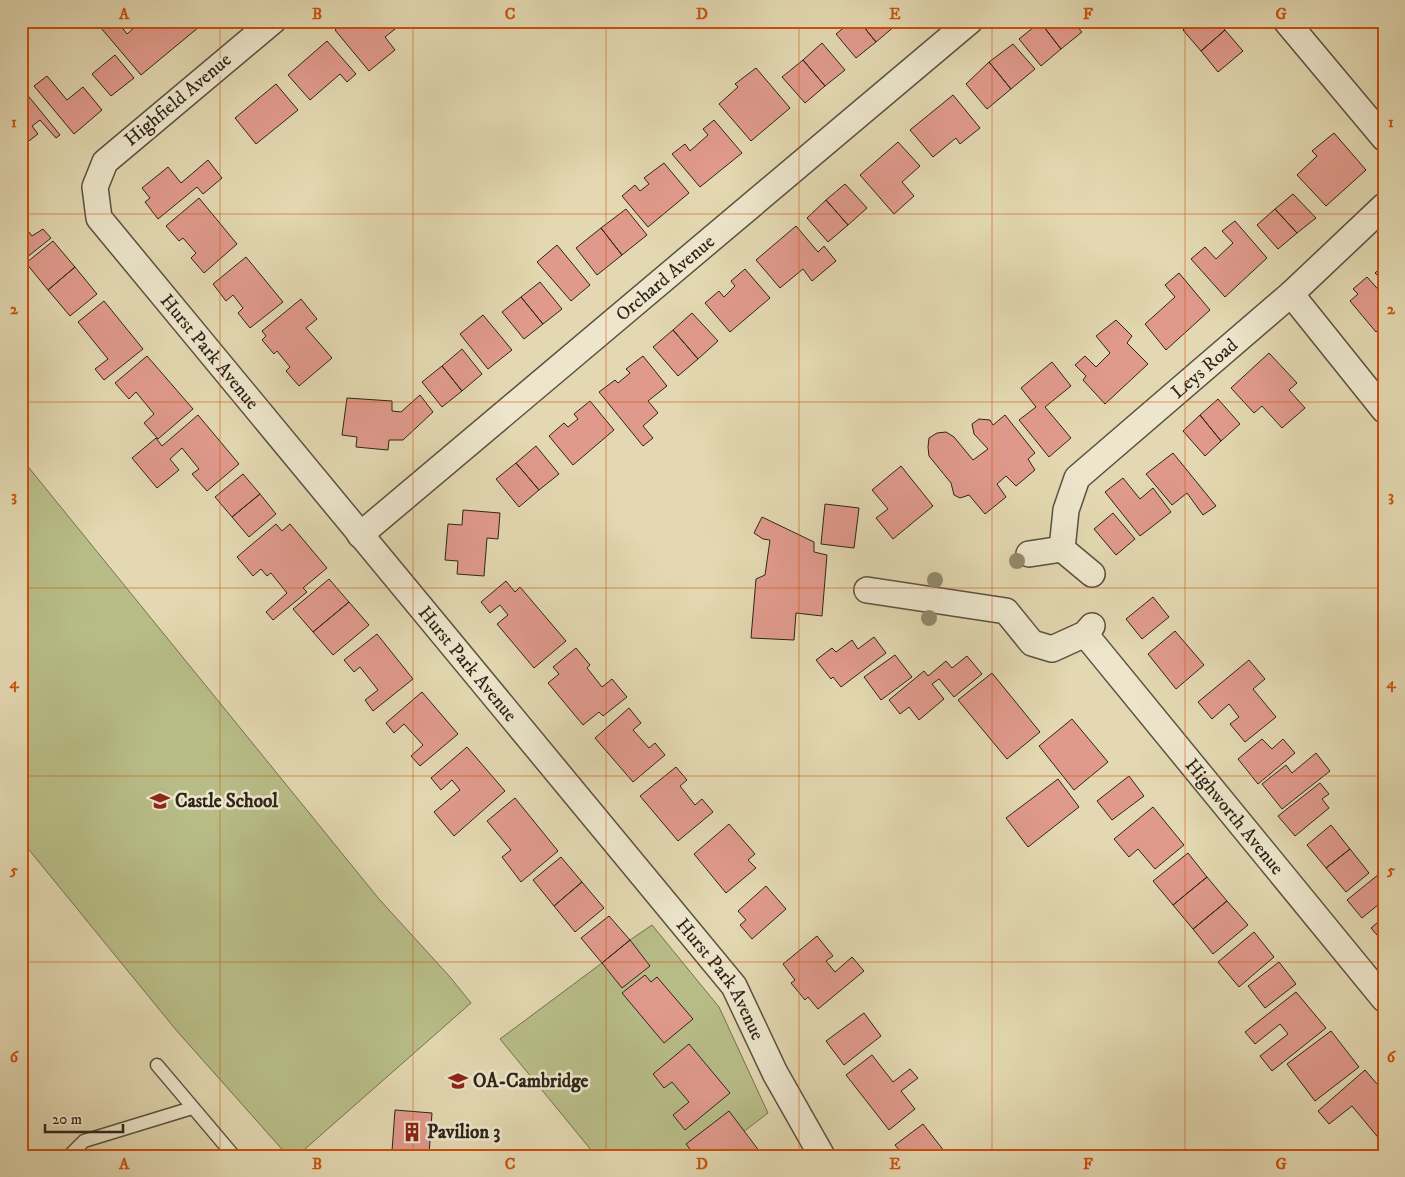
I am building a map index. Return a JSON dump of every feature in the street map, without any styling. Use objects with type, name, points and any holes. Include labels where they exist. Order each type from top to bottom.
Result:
[{"type":"street","name":"Highfield Avenue","points":[[95,188],[105,162],[273,21]]},
{"type":"street","name":"Orchard Avenue","points":[[360,535],[970,21]]},
{"type":"street","points":[[1286,21],[1384,138]]},
{"type":"street","name":"Hurst Park Avenue","points":[[95,188],[99,218],[734,986],[774,1073],[822,1156]]},
{"type":"street","name":"Leys Road","points":[[1062,549],[1066,510],[1077,478],[1291,294],[1384,206]]},
{"type":"street","points":[[1291,294],[1384,410]]},
{"type":"street","points":[[1029,554],[1062,549],[1092,574]]},
{"type":"street","name":"Highworth Avenue","points":[[867,590],[1006,611],[1032,643],[1052,650],[1089,630],[1384,999]]},
{"type":"lane","points":[[157,1065],[234,1156]]},
{"type":"lane","points":[[70,1156],[84,1141],[192,1108]]},
{"type":"green space","name":"Castle School","points":[[21,458],[379,899],[471,1003],[297,1156],[288,1156],[176,1030],[21,840]]},
{"type":"green space","points":[[652,925],[719,1007],[768,1113],[712,1156],[596,1156],[500,1039]]},
{"type":"building","points":[[109,21],[117,21],[127,34],[142,21],[205,22],[141,75],[101,28]]},
{"type":"building","points":[[346,21],[405,21],[385,37],[395,50],[369,71],[335,30]]},
{"type":"building","points":[[852,21],[859,21],[876,42],[856,58],[836,34]]},
{"type":"building","points":[[859,21],[893,21],[896,25],[876,42]]},
{"type":"building","points":[[1041,21],[1072,21],[1082,32],[1061,49]]},
{"type":"building","points":[[1193,21],[1218,21],[1225,30],[1201,51],[1183,30]]},
{"type":"building","points":[[1040,22],[1061,49],[1041,66],[1019,39]]},
{"type":"building","points":[[1225,30],[1243,51],[1218,72],[1201,51]]},
{"type":"building","points":[[327,41],[356,74],[347,82],[340,74],[310,100],[288,75]]},
{"type":"building","points":[[822,43],[845,70],[825,86],[803,60]]},
{"type":"building","points":[[1013,44],[1035,69],[1011,89],[989,62]]},
{"type":"building","points":[[115,55],[134,78],[111,96],[92,74]]},
{"type":"building","points":[[803,60],[825,86],[805,103],[782,77]]},
{"type":"building","points":[[989,62],[1011,89],[987,109],[966,84]]},
{"type":"building","points":[[756,68],[790,108],[751,141],[719,104],[738,87],[735,84]]},
{"type":"building","points":[[47,76],[67,100],[83,87],[102,110],[74,134],[34,86]]},
{"type":"building","points":[[276,84],[298,110],[256,144],[235,118]]},
{"type":"building","points":[[21,87],[60,135],[56,138],[40,120],[32,126],[38,134],[21,147]]},
{"type":"building","points":[[953,95],[980,128],[960,144],[956,138],[933,157],[910,130]]},
{"type":"building","points":[[714,120],[742,153],[700,187],[672,154],[685,144],[690,151],[708,135],[703,129]]},
{"type":"building","points":[[1334,133],[1366,170],[1326,206],[1297,175],[1317,156],[1312,151]]},
{"type":"building","points":[[898,142],[920,166],[902,182],[914,196],[894,214],[860,175]]},
{"type":"building","points":[[208,160],[222,178],[203,194],[197,187],[158,219],[145,202],[150,198],[142,188],[168,167],[181,183]]},
{"type":"building","points":[[664,163],[689,193],[648,227],[622,196],[635,185],[640,191],[649,184],[644,178]]},
{"type":"building","points":[[845,184],[867,208],[848,225],[826,200]]},
{"type":"building","points":[[1293,194],[1316,218],[1297,233],[1275,209]]},
{"type":"building","points":[[199,198],[237,244],[204,273],[191,258],[196,253],[183,238],[179,241],[166,226]]},
{"type":"building","points":[[826,200],[848,225],[828,242],[807,218]]},
{"type":"building","points":[[626,209],[647,235],[622,255],[601,228]]},
{"type":"building","points":[[1275,209],[1297,233],[1278,249],[1257,225]]},
{"type":"building","points":[[1235,221],[1267,258],[1225,297],[1191,259],[1205,247],[1216,259],[1233,243],[1222,231]]},
{"type":"building","points":[[21,222],[32,236],[43,229],[51,238],[21,262]]},
{"type":"building","points":[[796,226],[818,252],[824,246],[836,261],[812,281],[803,269],[780,288],[756,260]]},
{"type":"building","points":[[601,228],[622,255],[597,275],[576,248]]},
{"type":"building","points":[[53,241],[75,267],[48,290],[26,263]]},
{"type":"building","points":[[557,245],[590,285],[571,301],[537,262]]},
{"type":"building","points":[[246,257],[283,302],[250,328],[238,313],[243,308],[233,295],[226,301],[213,284]]},
{"type":"building","points":[[1384,265],[1384,282],[1375,273]]},
{"type":"building","points":[[75,267],[97,294],[70,316],[48,290]]},
{"type":"building","points":[[745,269],[770,298],[730,332],[705,303],[719,291],[724,297],[735,286],[731,281]]},
{"type":"building","points":[[1179,273],[1210,310],[1166,350],[1145,324],[1175,297],[1165,285]]},
{"type":"building","points":[[1367,277],[1384,296],[1384,325],[1376,332],[1350,301],[1358,294],[1353,289]]},
{"type":"building","points":[[540,282],[562,309],[543,324],[521,297]]},
{"type":"building","points":[[521,297],[543,324],[524,339],[502,312]]},
{"type":"building","points":[[301,299],[317,319],[306,328],[332,358],[299,386],[286,371],[290,367],[277,351],[274,354],[262,340],[266,336],[262,331]]},
{"type":"building","points":[[104,301],[143,349],[104,380],[95,369],[108,359],[78,322]]},
{"type":"building","points":[[692,313],[718,341],[698,359],[673,330]]},
{"type":"building","points":[[483,315],[512,350],[488,369],[460,334]]},
{"type":"building","points":[[1116,320],[1132,336],[1127,343],[1148,364],[1105,404],[1083,380],[1086,376],[1075,365],[1085,356],[1096,367],[1110,353],[1096,336]]},
{"type":"building","points":[[673,330],[698,359],[678,376],[653,347]]},
{"type":"building","points":[[462,349],[482,374],[462,391],[442,366]]},
{"type":"building","points":[[1269,353],[1297,383],[1289,390],[1305,408],[1282,428],[1262,406],[1254,413],[1231,388]]},
{"type":"building","points":[[147,356],[193,409],[158,439],[144,423],[154,414],[136,392],[129,399],[115,383]]},
{"type":"building","points":[[643,356],[667,386],[648,401],[658,413],[643,426],[653,438],[643,446],[599,392],[615,380],[618,383],[630,373],[626,369]]},
{"type":"building","points":[[1052,362],[1071,386],[1045,407],[1071,438],[1049,457],[1019,420],[1036,407],[1021,388]]},
{"type":"building","points":[[442,366],[462,391],[442,407],[422,382]]},
{"type":"building","points":[[420,395],[433,412],[403,440],[389,440],[388,450],[356,447],[357,437],[342,435],[347,398],[392,401],[392,411],[401,412]]},
{"type":"building","points":[[1218,399],[1240,424],[1221,441],[1200,415]]},
{"type":"building","points":[[590,401],[614,430],[573,465],[549,436],[564,423],[568,427],[578,419],[574,414]]},
{"type":"building","points":[[198,415],[239,464],[207,491],[192,474],[199,469],[182,448],[170,459],[179,470],[157,488],[132,458],[156,438],[162,446]]},
{"type":"building","points":[[1005,415],[1035,453],[1028,459],[1035,470],[1016,486],[1006,476],[997,484],[1006,497],[985,514],[969,495],[960,498],[954,495],[951,483],[929,456],[929,438],[937,433],[946,432],[954,437],[973,460],[988,449],[974,434],[972,424],[979,419],[990,420],[993,425]]},
{"type":"building","points":[[1200,415],[1221,441],[1205,456],[1183,431]]},
{"type":"building","points":[[536,446],[559,474],[539,490],[516,463]]},
{"type":"building","points":[[1173,453],[1216,506],[1203,515],[1187,493],[1172,505],[1146,474]]},
{"type":"building","points":[[516,463],[539,490],[519,507],[496,479]]},
{"type":"building","points":[[901,466],[933,506],[893,539],[876,518],[888,509],[872,490]]},
{"type":"building","points":[[243,474],[260,494],[232,517],[215,497]]},
{"type":"building","points":[[1123,478],[1140,499],[1153,488],[1171,512],[1140,536],[1105,492]]},
{"type":"building","points":[[260,494],[276,514],[249,537],[232,517]]},
{"type":"building","points":[[825,504],[859,508],[854,548],[821,544]]},
{"type":"building","points":[[463,510],[500,513],[498,539],[487,538],[484,576],[457,574],[458,561],[445,560],[448,524],[462,525]]},
{"type":"building","points":[[1113,513],[1135,539],[1116,555],[1094,529]]},
{"type":"building","points":[[762,517],[814,542],[814,552],[827,555],[822,616],[796,613],[794,640],[751,638],[756,579],[765,575],[770,540],[763,539],[754,533]]},
{"type":"building","points":[[276,524],[282,531],[290,524],[327,568],[303,588],[307,592],[273,620],[266,612],[287,593],[271,573],[267,576],[261,569],[253,576],[237,557]]},
{"type":"building","points":[[329,579],[349,602],[313,632],[293,609]]},
{"type":"building","points":[[506,581],[515,592],[520,587],[566,641],[534,668],[497,624],[508,615],[500,605],[490,613],[481,602]]},
{"type":"building","points":[[1153,597],[1169,617],[1142,639],[1126,619]]},
{"type":"building","points":[[349,602],[369,625],[333,655],[313,632]]},
{"type":"building","points":[[1175,631],[1204,665],[1176,689],[1148,654]]},
{"type":"building","points":[[377,634],[413,679],[373,711],[365,700],[378,690],[360,667],[354,672],[344,660]]},
{"type":"building","points":[[874,637],[886,653],[841,687],[833,677],[831,679],[816,660],[832,648],[836,652],[852,640],[858,649]]},
{"type":"building","points":[[576,648],[590,665],[587,668],[602,687],[612,679],[627,697],[603,716],[599,712],[583,725],[548,683],[559,674],[553,667]]},
{"type":"building","points":[[895,655],[912,677],[881,700],[864,677]]},
{"type":"building","points":[[967,656],[982,674],[954,697],[939,679],[932,684],[944,699],[919,720],[909,707],[900,714],[889,700],[924,671],[928,676],[946,661],[952,668]]},
{"type":"building","points":[[1249,660],[1265,679],[1253,689],[1276,717],[1245,742],[1230,724],[1239,717],[1229,704],[1212,719],[1198,702]]},
{"type":"building","points":[[992,673],[1040,732],[1007,759],[958,700]]},
{"type":"building","points":[[422,692],[458,734],[420,766],[411,756],[423,745],[404,724],[394,733],[386,723]]},
{"type":"building","points":[[629,708],[641,723],[633,730],[649,748],[655,743],[665,755],[633,782],[595,738]]},
{"type":"building","points":[[1072,719],[1108,762],[1074,790],[1039,746]]},
{"type":"building","points":[[1262,739],[1272,749],[1283,739],[1295,753],[1258,784],[1238,759]]},
{"type":"building","points":[[467,747],[505,791],[454,836],[434,812],[460,790],[452,780],[441,790],[431,778]]},
{"type":"building","points":[[1316,753],[1330,771],[1282,809],[1262,784],[1286,765],[1292,773]]},
{"type":"building","points":[[676,767],[687,780],[680,786],[695,805],[702,799],[713,812],[678,841],[640,796]]},
{"type":"building","points":[[1129,776],[1144,796],[1112,820],[1097,801]]},
{"type":"building","points":[[1058,779],[1079,807],[1028,847],[1006,818]]},
{"type":"building","points":[[1320,783],[1329,794],[1322,799],[1329,808],[1295,836],[1278,816]]},
{"type":"building","points":[[515,798],[558,851],[521,882],[502,857],[511,850],[487,821]]},
{"type":"building","points":[[1153,807],[1184,845],[1155,869],[1138,849],[1129,857],[1114,839]]},
{"type":"building","points":[[729,824],[755,854],[748,860],[756,868],[726,893],[694,854]]},
{"type":"building","points":[[1331,825],[1350,849],[1326,868],[1307,845]]},
{"type":"building","points":[[1350,849],[1369,873],[1346,892],[1326,868]]},
{"type":"building","points":[[1188,853],[1207,877],[1173,905],[1153,881]]},
{"type":"building","points":[[561,857],[582,882],[554,906],[533,880]]},
{"type":"building","points":[[1384,870],[1384,900],[1362,918],[1347,900]]},
{"type":"building","points":[[1207,877],[1227,901],[1193,929],[1173,905]]},
{"type":"building","points":[[582,882],[604,908],[575,932],[554,906]]},
{"type":"building","points":[[766,886],[786,909],[752,939],[740,925],[746,920],[738,911]]},
{"type":"building","points":[[1227,901],[1248,925],[1213,954],[1193,929]]},
{"type":"building","points":[[609,916],[630,940],[602,963],[581,938]]},
{"type":"building","points":[[1384,917],[1384,943],[1371,928]]},
{"type":"building","points":[[1254,932],[1274,957],[1239,987],[1218,962]]},
{"type":"building","points":[[817,936],[833,956],[826,961],[835,972],[852,957],[864,971],[818,1009],[808,997],[805,1000],[791,983],[795,980],[783,964]]},
{"type":"building","points":[[630,940],[650,966],[622,988],[602,963]]},
{"type":"building","points":[[1279,962],[1296,984],[1265,1008],[1248,986]]},
{"type":"building","points":[[645,975],[651,982],[657,977],[693,1019],[664,1043],[622,993]]},
{"type":"building","points":[[1296,992],[1326,1028],[1272,1071],[1260,1056],[1288,1034],[1280,1024],[1255,1044],[1245,1032]]},
{"type":"building","points":[[864,1013],[881,1036],[844,1065],[826,1041]]},
{"type":"building","points":[[1331,1031],[1359,1067],[1315,1101],[1287,1064]]},
{"type":"building","points":[[689,1044],[730,1093],[685,1130],[673,1115],[689,1102],[672,1082],[664,1088],[653,1074]]},
{"type":"building","points":[[872,1055],[893,1082],[910,1069],[918,1078],[901,1091],[915,1109],[889,1130],[846,1075]]},
{"type":"building","points":[[1365,1070],[1384,1092],[1384,1138],[1381,1141],[1352,1106],[1329,1124],[1318,1111]]},
{"type":"building","name":"Pavilion 3","points":[[395,1110],[432,1113],[429,1154],[392,1151]]},
{"type":"building","points":[[729,1111],[763,1156],[695,1156],[686,1144]]},
{"type":"building","points":[[923,1124],[948,1156],[904,1156],[895,1145]]},
{"type":"place","name":"Castle School","points":[[160,801]]},
{"type":"place","name":"OA-Cambridge","points":[[458,1081]]},
{"type":"place","name":"Pavilion 3","points":[[412,1132]]}]
